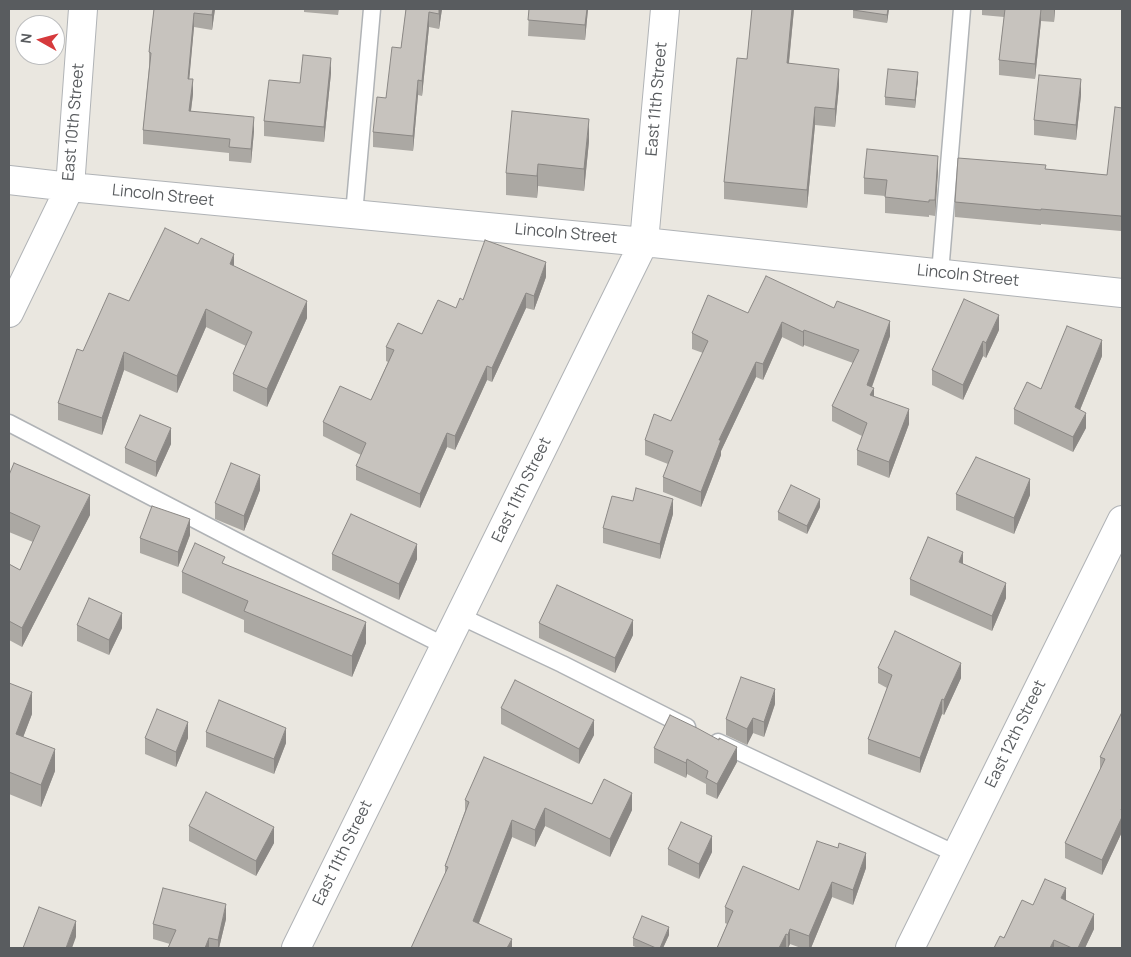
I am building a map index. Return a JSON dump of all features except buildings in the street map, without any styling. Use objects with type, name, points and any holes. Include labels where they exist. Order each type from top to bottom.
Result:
[{"type":"street","name":"East 10th Street","points":[[9,312],[70,187],[83,9]]},
{"type":"street","name":"East 11th Street","points":[[296,948],[644,242],[665,9]]},
{"type":"street","name":"Lincoln Street","points":[[9,180],[644,242],[1122,293]]},
{"type":"street","name":"East 12th Street","points":[[910,948],[1122,520]]},
{"type":"lane","points":[[354,214],[372,9]]},
{"type":"lane","points":[[940,274],[962,9]]},
{"type":"lane","points":[[9,423],[244,545],[445,646]]},
{"type":"lane","points":[[460,616],[562,664],[704,736],[956,854]]}]
